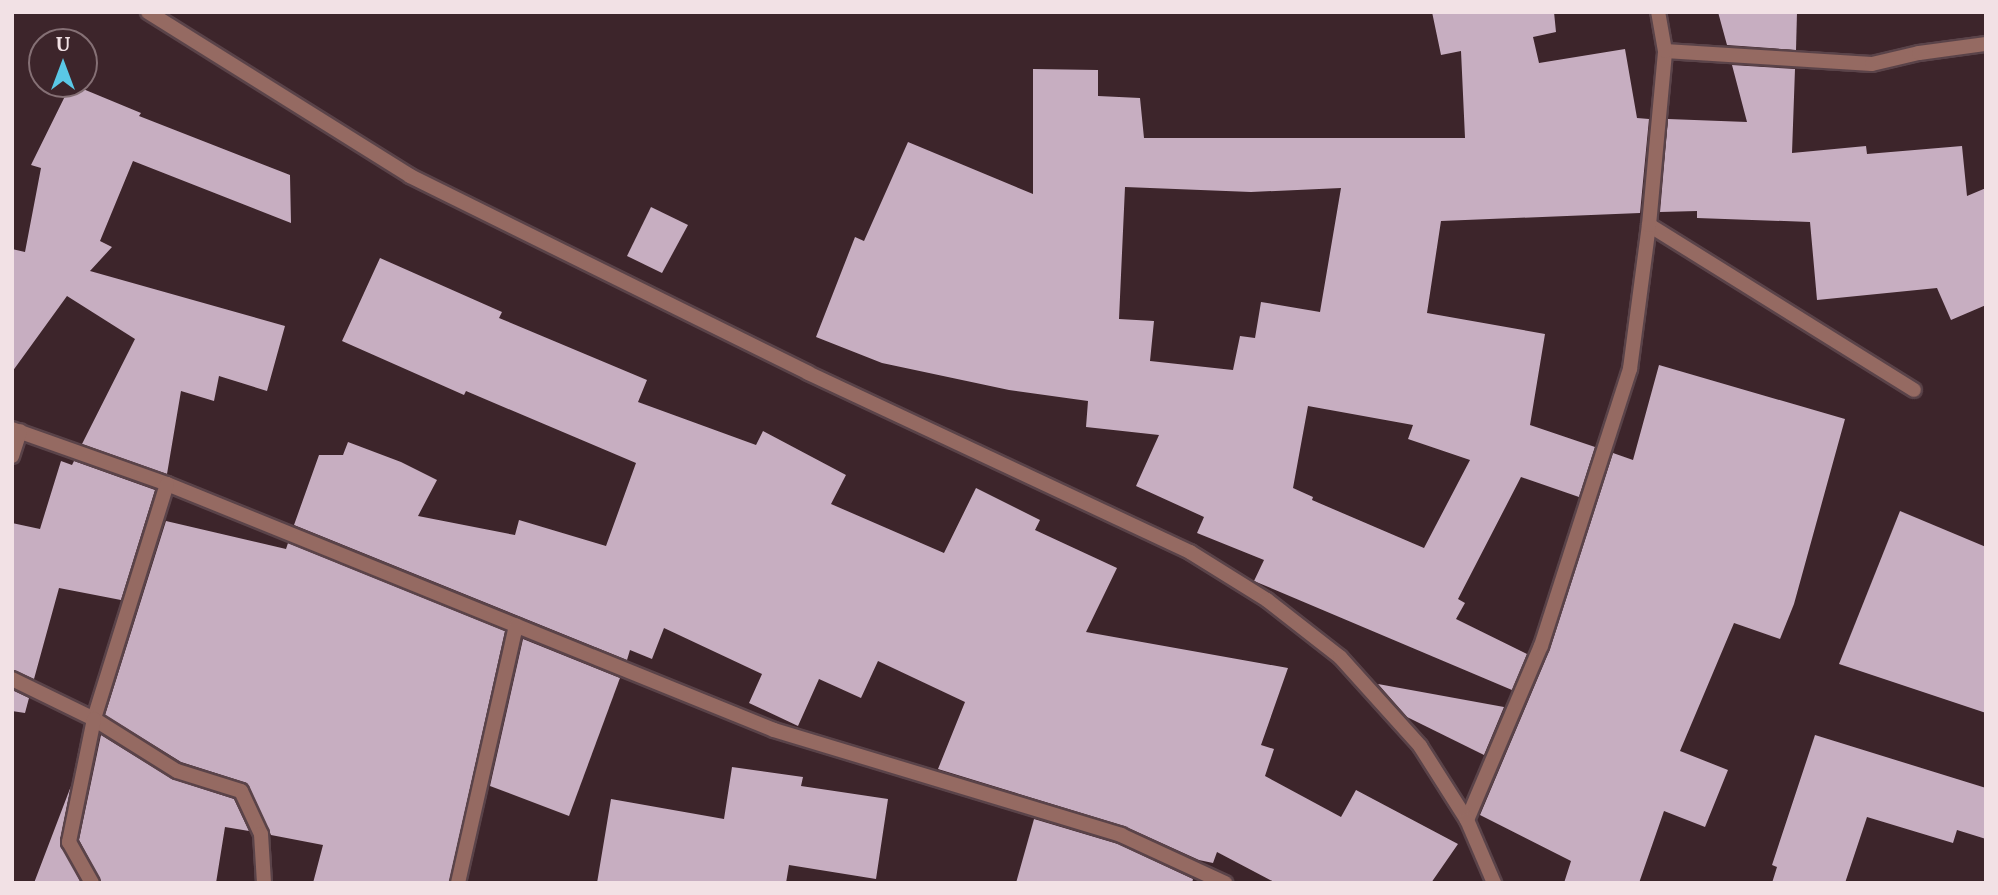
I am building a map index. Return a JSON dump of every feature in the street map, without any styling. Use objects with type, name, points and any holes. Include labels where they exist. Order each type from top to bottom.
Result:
[{"type":"street","points":[[148,12],[410,176],[808,373],[1189,552],[1267,600],[1340,657],[1420,746],[1467,820],[1494,883]]},
{"type":"street","points":[[1467,820],[1541,646],[1630,369],[1649,225],[1665,51],[1658,12]]},
{"type":"street","points":[[1665,51],[1872,64],[1919,53],[1986,44]]},
{"type":"street","points":[[1649,225],[1914,390]]},
{"type":"street","points":[[12,456],[16,430],[167,484],[774,730],[1121,835],[1226,883]]},
{"type":"street","points":[[92,883],[69,842],[94,719],[167,484]]},
{"type":"street","points":[[458,883],[516,625]]},
{"type":"street","points":[[12,679],[94,719],[177,771],[241,791],[261,834],[264,883]]},
{"type":"building","points":[[1432,12],[1554,12],[1556,32],[1533,37],[1539,63],[1625,49],[1637,118],[1649,119],[1640,213],[1441,221],[1427,313],[1545,334],[1530,425],[1595,447],[1579,497],[1521,477],[1458,599],[1465,603],[1456,619],[1527,654],[1512,690],[1254,581],[1264,560],[1197,533],[1204,517],[1136,486],[1159,435],[1086,427],[1088,401],[1009,390],[882,363],[816,337],[855,237],[864,241],[908,142],[1033,194],[1033,69],[1098,70],[1098,96],[1140,98],[1144,138],[1465,138],[1461,51],[1441,55]],"holes":[[[1125,187],[1251,192],[1341,188],[1320,312],[1261,302],[1255,338],[1240,336],[1233,370],[1150,361],[1154,321],[1119,319]],[[1308,406],[1413,425],[1408,439],[1470,460],[1424,548],[1312,500],[1313,497],[1293,488]]]},
{"type":"building","points":[[1718,12],[1797,12],[1796,50],[1727,45]]},
{"type":"building","points":[[1732,65],[1795,69],[1792,153],[1866,146],[1867,154],[1962,146],[1967,196],[1986,188],[1986,305],[1951,320],[1937,288],[1817,300],[1810,222],[1697,218],[1697,211],[1660,212],[1668,119],[1747,122]]},
{"type":"building","points":[[98,95],[141,113],[139,116],[290,175],[291,223],[133,161],[100,241],[112,247],[90,271],[285,326],[267,391],[219,376],[214,401],[181,391],[167,474],[82,444],[135,339],[67,296],[12,372],[12,249],[25,252],[41,168],[31,165],[64,98],[98,98]]},
{"type":"building","points":[[651,207],[688,225],[662,273],[627,256]]},
{"type":"building","points":[[380,258],[502,312],[499,318],[647,380],[638,402],[756,445],[763,431],[846,475],[831,504],[944,553],[976,488],[1040,520],[1035,530],[1117,568],[1086,632],[1288,668],[1261,745],[1274,749],[1265,776],[1341,817],[1356,790],[1458,844],[1431,883],[1276,883],[1217,852],[1213,863],[1199,860],[1124,826],[938,769],[965,702],[878,661],[861,698],[819,679],[798,726],[749,703],[762,674],[664,628],[652,659],[630,650],[627,660],[294,525],[319,455],[343,455],[348,442],[401,462],[437,480],[418,516],[515,535],[519,520],[606,546],[636,463],[466,391],[464,395],[342,341]]},
{"type":"building","points":[[1659,365],[1845,419],[1794,604],[1780,639],[1734,623],[1680,751],[1728,770],[1705,827],[1664,811],[1639,883],[1564,883],[1571,861],[1480,815],[1550,649],[1613,453],[1633,460]]},
{"type":"building","points":[[61,461],[72,465],[74,461],[155,490],[121,600],[59,588],[34,679],[12,669],[12,523],[40,529]]},
{"type":"building","points":[[1900,511],[1986,547],[1986,713],[1839,664]]},
{"type":"building","points":[[166,521],[286,549],[288,543],[505,631],[449,883],[313,883],[323,845],[271,835],[247,783],[181,762],[105,715]]},
{"type":"building","points":[[523,639],[620,678],[569,816],[490,786]]},
{"type":"building","points":[[1378,684],[1504,707],[1484,755],[1407,717]]},
{"type":"building","points":[[12,690],[29,698],[25,713],[12,711]]},
{"type":"building","points":[[101,735],[172,779],[234,799],[249,831],[225,827],[216,883],[102,883],[79,840]]},
{"type":"building","points":[[1815,735],[1986,788],[1986,839],[1957,830],[1953,843],[1867,817],[1845,883],[1772,883],[1777,867],[1772,865]]},
{"type":"building","points":[[732,767],[803,777],[801,786],[888,799],[876,879],[789,865],[786,883],[597,883],[611,799],[724,819]]},
{"type":"building","points":[[71,786],[60,841],[81,883],[34,883]]},
{"type":"building","points":[[1034,819],[1118,844],[1193,879],[1192,883],[1016,883]]}]
